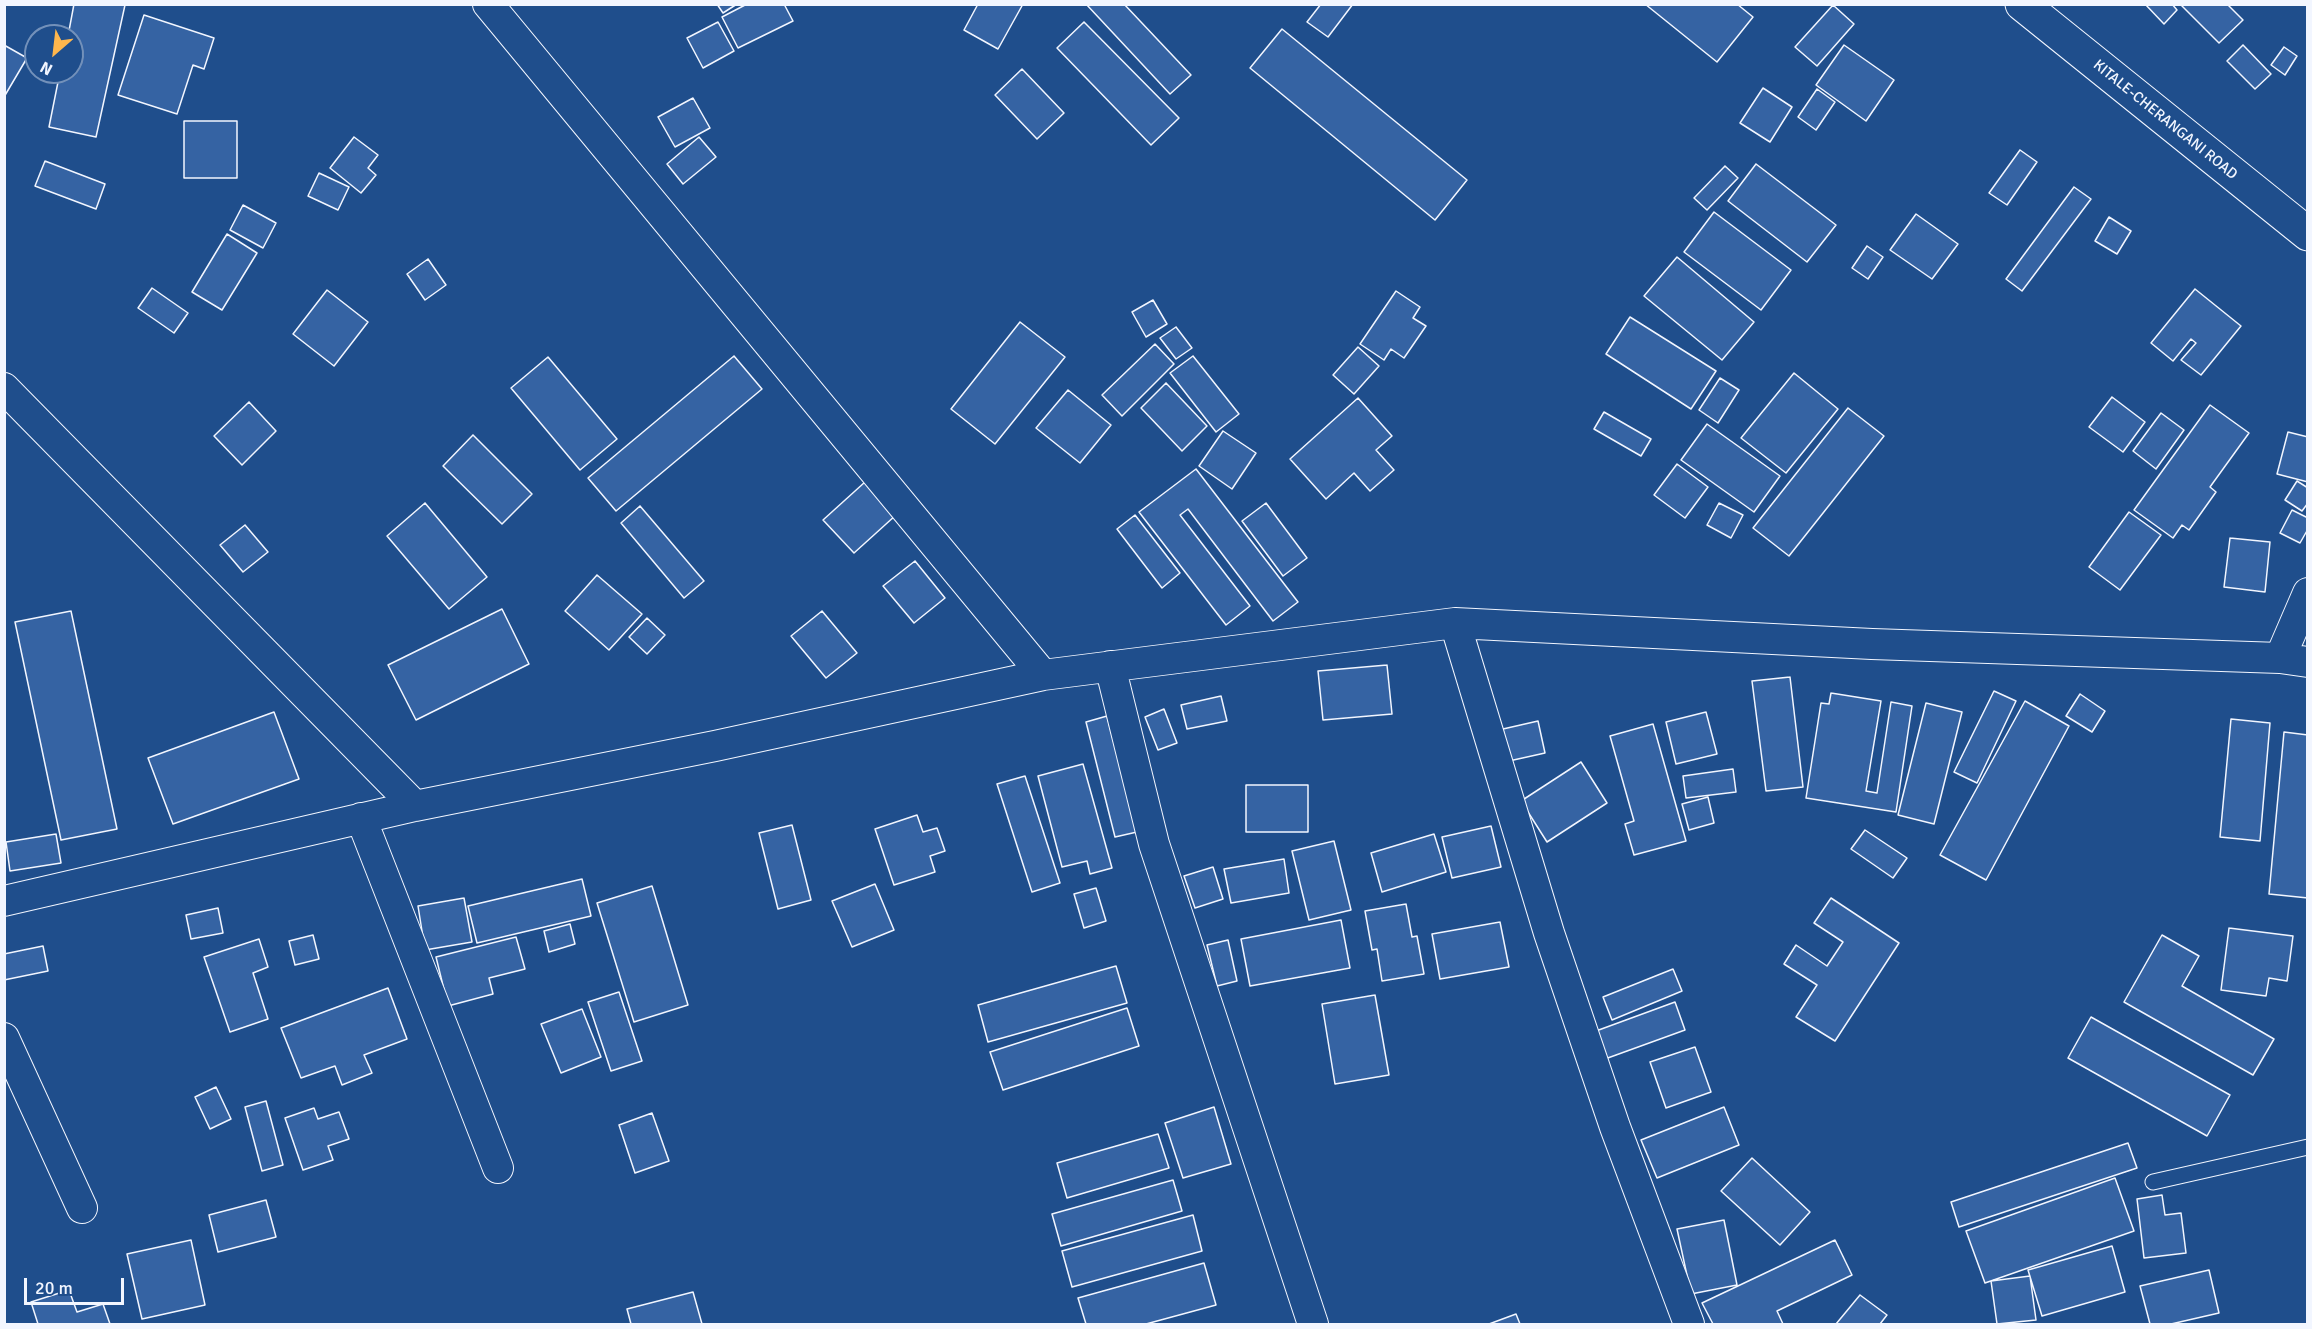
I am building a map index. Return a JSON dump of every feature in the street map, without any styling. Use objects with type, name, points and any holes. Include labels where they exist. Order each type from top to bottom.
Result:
[{"type":"main road","name":"KITALE-CHERANGANI ROAD","points":[[2022,4],[2307,234]]},
{"type":"street","points":[[488,4],[1042,675]]},
{"type":"street","points":[[4,388],[415,806]]},
{"type":"street","points":[[4,901],[415,806],[715,746],[1042,675],[1455,622],[1872,644],[2294,660],[2307,593]]},
{"type":"street","points":[[1455,622],[1549,933],[1615,1127],[1689,1324]]},
{"type":"street","points":[[1110,666],[1154,844],[1313,1324]]},
{"type":"street","points":[[361,818],[498,1168]]},
{"type":"street","points":[[4,1038],[82,1208]]},
{"type":"lane","points":[[2153,1182],[2307,1147]]},
{"type":"building","points":[[74,4],[125,5],[96,137],[49,127],[58,84],[84,84],[84,24],[70,24]]},
{"type":"building","points":[[717,4],[737,4],[723,13]]},
{"type":"building","points":[[747,4],[784,4],[793,21],[738,48],[722,17]]},
{"type":"building","points":[[978,4],[1023,4],[998,49],[964,30]]},
{"type":"building","points":[[1086,4],[1124,4],[1191,75],[1170,94]]},
{"type":"building","points":[[1321,4],[1353,4],[1328,37],[1307,22]]},
{"type":"building","points":[[1645,4],[1737,4],[1753,17],[1717,62]]},
{"type":"building","points":[[2145,4],[2172,4],[2177,10],[2164,24]]},
{"type":"building","points":[[2180,4],[2227,4],[2243,20],[2219,43]]},
{"type":"building","points":[[1833,5],[1854,24],[1817,66],[1795,47]]},
{"type":"building","points":[[144,15],[214,38],[204,69],[193,65],[177,114],[118,95]]},
{"type":"building","points":[[718,22],[734,51],[703,68],[687,38]]},
{"type":"building","points":[[1084,22],[1179,118],[1151,145],[1057,48]]},
{"type":"building","points":[[1282,29],[1467,180],[1435,220],[1250,68]]},
{"type":"building","points":[[4,45],[24,56],[24,63],[4,97]]},
{"type":"building","points":[[1844,45],[1894,80],[1866,121],[1816,85]]},
{"type":"building","points":[[2243,45],[2271,74],[2255,89],[2227,61]]},
{"type":"building","points":[[2284,47],[2297,56],[2285,75],[2271,65]]},
{"type":"building","points":[[1022,69],[1064,113],[1037,139],[995,95]]},
{"type":"building","points":[[1763,88],[1792,107],[1770,142],[1740,123]]},
{"type":"building","points":[[1817,89],[1835,102],[1816,130],[1798,117]]},
{"type":"building","points":[[693,98],[710,128],[675,147],[658,117]]},
{"type":"building","points":[[184,121],[237,121],[237,178],[184,178]]},
{"type":"building","points":[[354,137],[378,155],[368,168],[376,175],[361,193],[330,168]]},
{"type":"building","points":[[699,137],[716,157],[683,184],[667,164]]},
{"type":"building","points":[[2020,150],[2037,162],[2007,205],[1989,193]]},
{"type":"building","points":[[45,161],[105,184],[96,209],[35,186]]},
{"type":"building","points":[[1756,164],[1836,225],[1807,262],[1728,201]]},
{"type":"building","points":[[1725,166],[1738,178],[1707,210],[1694,198]]},
{"type":"building","points":[[319,173],[349,187],[338,210],[308,196]]},
{"type":"building","points":[[2074,187],[2091,199],[2022,291],[2006,279]]},
{"type":"building","points":[[243,205],[276,223],[263,248],[230,230]]},
{"type":"building","points":[[1714,212],[1791,270],[1761,310],[1684,252]]},
{"type":"building","points":[[1916,214],[1958,244],[1932,279],[1890,250]]},
{"type":"building","points":[[2109,217],[2131,231],[2117,254],[2095,241]]},
{"type":"building","points":[[227,234],[257,253],[222,310],[192,292]]},
{"type":"building","points":[[1867,246],[1883,257],[1868,279],[1852,268]]},
{"type":"building","points":[[1677,257],[1754,322],[1722,360],[1644,296]]},
{"type":"building","points":[[428,259],[446,285],[425,300],[407,274]]},
{"type":"building","points":[[152,288],[188,313],[174,333],[138,308]]},
{"type":"building","points":[[2195,289],[2241,326],[2201,375],[2181,360],[2196,343],[2191,339],[2173,361],[2151,343]]},
{"type":"building","points":[[327,290],[368,322],[334,366],[293,334]]},
{"type":"building","points":[[1396,291],[1420,307],[1413,318],[1426,326],[1404,358],[1391,349],[1384,360],[1360,344]]},
{"type":"building","points":[[1153,300],[1167,324],[1146,337],[1132,312]]},
{"type":"building","points":[[1630,317],[1716,371],[1691,409],[1606,354]]},
{"type":"building","points":[[1020,322],[1065,357],[995,444],[951,409]]},
{"type":"building","points":[[1176,327],[1192,348],[1176,359],[1160,338]]},
{"type":"building","points":[[1155,344],[1174,364],[1122,416],[1102,395]]},
{"type":"building","points":[[1358,347],[1379,366],[1354,394],[1333,375]]},
{"type":"building","points":[[734,356],[762,389],[616,511],[588,478]]},
{"type":"building","points":[[1193,356],[1239,414],[1216,432],[1170,373]]},
{"type":"building","points":[[548,357],[617,439],[580,470],[511,388]]},
{"type":"building","points":[[1794,373],[1838,409],[1786,473],[1741,438]]},
{"type":"building","points":[[1720,378],[1739,390],[1718,423],[1699,410]]},
{"type":"building","points":[[1166,383],[1207,426],[1182,451],[1141,408]]},
{"type":"building","points":[[1068,390],[1111,425],[1080,463],[1036,428]]},
{"type":"building","points":[[2112,397],[2145,422],[2123,452],[2089,427]]},
{"type":"building","points":[[1358,398],[1392,436],[1376,450],[1394,470],[1370,491],[1354,473],[1326,499],[1290,459]]},
{"type":"building","points":[[249,402],[276,431],[242,465],[214,436]]},
{"type":"building","points":[[2210,405],[2249,433],[2210,487],[2216,492],[2189,530],[2182,525],[2173,538],[2134,510]]},
{"type":"building","points":[[1848,408],[1884,436],[1789,556],[1753,528]]},
{"type":"building","points":[[1604,412],[1651,439],[1641,456],[1594,429]]},
{"type":"building","points":[[2161,413],[2184,430],[2156,469],[2133,451]]},
{"type":"building","points":[[1707,424],[1780,476],[1754,512],[1681,460]]},
{"type":"building","points":[[1223,431],[1256,453],[1232,489],[1199,466]]},
{"type":"building","points":[[2288,432],[2308,437],[2308,482],[2277,474]]},
{"type":"building","points":[[473,435],[532,494],[502,524],[443,466]]},
{"type":"building","points":[[1677,464],[1708,487],[1685,518],[1654,495]]},
{"type":"building","points":[[1196,469],[1298,602],[1273,621],[1188,509],[1180,515],[1250,606],[1226,625],[1139,512]]},
{"type":"building","points":[[2297,481],[2308,488],[2308,503],[2302,511],[2285,500]]},
{"type":"building","points":[[865,482],[896,515],[854,553],[823,520]]},
{"type":"building","points":[[425,503],[487,577],[449,609],[387,536]]},
{"type":"building","points":[[1266,503],[1307,558],[1283,576],[1242,521]]},
{"type":"building","points":[[1719,503],[1743,515],[1731,538],[1707,525]]},
{"type":"building","points":[[640,506],[704,581],[684,598],[621,523]]},
{"type":"building","points":[[2292,510],[2308,518],[2308,529],[2300,543],[2280,533]]},
{"type":"building","points":[[2129,512],[2161,535],[2120,590],[2089,567]]},
{"type":"building","points":[[1135,515],[1180,573],[1162,588],[1117,529]]},
{"type":"building","points":[[245,525],[268,552],[243,572],[220,545]]},
{"type":"building","points":[[2230,538],[2270,542],[2265,592],[2224,587]]},
{"type":"building","points":[[915,561],[945,598],[914,623],[883,586]]},
{"type":"building","points":[[597,575],[642,614],[609,650],[565,611]]},
{"type":"building","points":[[502,609],[529,664],[416,720],[388,665]]},
{"type":"building","points":[[71,611],[117,829],[61,840],[15,622]]},
{"type":"building","points":[[822,611],[857,653],[826,678],[791,636]]},
{"type":"building","points":[[647,618],[665,635],[647,654],[629,637]]},
{"type":"building","points":[[1387,665],[1392,714],[1323,720],[1318,671]]},
{"type":"building","points":[[1790,677],[1803,787],[1766,791],[1752,681]]},
{"type":"building","points":[[1994,691],[2016,701],[1977,783],[1954,772]]},
{"type":"building","points":[[1831,693],[1881,701],[1866,791],[1877,793],[1891,702],[1912,706],[1896,812],[1806,798],[1821,703],[1829,704]]},
{"type":"building","points":[[2080,694],[2105,711],[2092,732],[2066,716]]},
{"type":"building","points":[[1221,696],[1227,721],[1187,729],[1181,705]]},
{"type":"building","points":[[2025,701],[2069,726],[1986,880],[1940,855]]},
{"type":"building","points":[[1926,703],[1962,712],[1934,824],[1898,815]]},
{"type":"building","points":[[1164,709],[1177,743],[1158,750],[1145,717]]},
{"type":"building","points":[[274,712],[299,779],[173,824],[148,758]]},
{"type":"building","points":[[1706,712],[1717,754],[1676,764],[1666,722]]},
{"type":"building","points":[[1107,716],[1137,832],[1115,837],[1086,722]]},
{"type":"building","points":[[2231,719],[2270,723],[2260,841],[2220,837]]},
{"type":"building","points":[[1538,721],[1545,753],[1509,761],[1503,729]]},
{"type":"building","points":[[1653,724],[1686,841],[1634,855],[1625,824],[1634,821],[1610,736]]},
{"type":"building","points":[[2284,732],[2308,735],[2308,898],[2269,894]]},
{"type":"building","points":[[1581,762],[1607,803],[1547,842],[1521,801]]},
{"type":"building","points":[[1083,764],[1112,868],[1090,874],[1087,861],[1062,867],[1038,776]]},
{"type":"building","points":[[1733,769],[1736,792],[1686,798],[1683,776]]},
{"type":"building","points":[[1025,776],[1060,883],[1032,892],[997,784]]},
{"type":"building","points":[[1246,785],[1308,785],[1308,832],[1246,832]]},
{"type":"building","points":[[1708,797],[1714,823],[1689,830],[1682,804]]},
{"type":"building","points":[[917,815],[923,832],[937,828],[945,851],[930,856],[935,872],[894,885],[875,829]]},
{"type":"building","points":[[792,825],[811,900],[778,909],[759,833]]},
{"type":"building","points":[[1491,826],[1501,867],[1452,878],[1442,837]]},
{"type":"building","points":[[1865,830],[1907,858],[1893,878],[1851,849]]},
{"type":"building","points":[[56,834],[61,863],[10,871],[6,842]]},
{"type":"building","points":[[1434,834],[1446,872],[1382,892],[1371,853]]},
{"type":"building","points":[[1334,841],[1351,910],[1309,920],[1292,851]]},
{"type":"building","points":[[1284,859],[1289,893],[1231,903],[1224,869]]},
{"type":"building","points":[[1213,867],[1223,899],[1195,908],[1184,876]]},
{"type":"building","points":[[582,879],[591,916],[477,943],[468,906]]},
{"type":"building","points":[[875,884],[894,930],[852,947],[832,901]]},
{"type":"building","points":[[652,886],[688,1005],[634,1022],[597,903]]},
{"type":"building","points":[[1096,888],[1106,921],[1084,928],[1074,894]]},
{"type":"building","points":[[464,898],[472,942],[425,950],[418,906]]},
{"type":"building","points":[[1831,898],[1899,943],[1835,1041],[1796,1017],[1817,985],[1784,964],[1796,945],[1827,966],[1843,942],[1814,923]]},
{"type":"building","points":[[1406,904],[1412,937],[1417,936],[1424,974],[1382,981],[1377,949],[1372,950],[1365,911]]},
{"type":"building","points":[[218,908],[223,933],[191,939],[186,915]]},
{"type":"building","points":[[1341,920],[1350,968],[1250,986],[1241,939]]},
{"type":"building","points":[[1500,922],[1509,967],[1440,979],[1432,934]]},
{"type":"building","points":[[570,924],[575,944],[549,952],[544,931]]},
{"type":"building","points":[[2229,928],[2293,936],[2287,981],[2269,978],[2266,996],[2221,990]]},
{"type":"building","points":[[313,935],[319,959],[295,965],[289,941]]},
{"type":"building","points":[[2162,935],[2199,956],[2182,986],[2274,1039],[2253,1075],[2124,1002]]},
{"type":"building","points":[[516,937],[525,969],[489,978],[493,994],[448,1006],[436,957]]},
{"type":"building","points":[[259,939],[268,967],[253,973],[268,1019],[230,1032],[204,957]]},
{"type":"building","points":[[1228,940],[1237,981],[1217,986],[1207,945]]},
{"type":"building","points":[[43,946],[48,971],[4,980],[4,954]]},
{"type":"building","points":[[1116,966],[1127,1003],[988,1042],[978,1005]]},
{"type":"building","points":[[1673,969],[1682,991],[1612,1020],[1603,997]]},
{"type":"building","points":[[388,988],[407,1039],[364,1055],[372,1073],[342,1085],[335,1066],[301,1078],[281,1028]]},
{"type":"building","points":[[619,992],[642,1061],[611,1071],[588,1002]]},
{"type":"building","points":[[1375,995],[1389,1075],[1335,1084],[1322,1004]]},
{"type":"building","points":[[1675,1002],[1685,1030],[1605,1059],[1596,1031]]},
{"type":"building","points":[[1127,1008],[1139,1046],[1003,1090],[990,1052]]},
{"type":"building","points":[[582,1009],[601,1057],[561,1073],[541,1024]]},
{"type":"building","points":[[2091,1017],[2230,1095],[2207,1136],[2068,1058]]},
{"type":"building","points":[[1695,1047],[1711,1092],[1666,1108],[1650,1062]]},
{"type":"building","points":[[216,1087],[231,1119],[210,1129],[195,1097]]},
{"type":"building","points":[[266,1101],[283,1165],[262,1171],[245,1107]]},
{"type":"building","points":[[1214,1107],[1231,1164],[1183,1178],[1165,1123]]},
{"type":"building","points":[[1724,1107],[1739,1145],[1657,1178],[1641,1140]]},
{"type":"building","points":[[314,1108],[318,1119],[339,1112],[349,1139],[328,1146],[333,1160],[303,1170],[285,1118]]},
{"type":"building","points":[[652,1113],[669,1161],[635,1173],[619,1125]]},
{"type":"building","points":[[1158,1134],[1169,1168],[1067,1198],[1057,1163]]},
{"type":"building","points":[[2128,1143],[2137,1168],[1959,1227],[1951,1202]]},
{"type":"building","points":[[1752,1158],[1810,1212],[1780,1245],[1721,1191]]},
{"type":"building","points":[[2115,1178],[2134,1231],[1985,1283],[1966,1231]]},
{"type":"building","points":[[1173,1180],[1182,1211],[1061,1246],[1052,1214]]},
{"type":"building","points":[[2162,1195],[2165,1215],[2181,1213],[2186,1253],[2144,1258],[2137,1199]]},
{"type":"building","points":[[266,1200],[276,1237],[218,1252],[209,1215]]},
{"type":"building","points":[[1193,1215],[1202,1251],[1072,1287],[1062,1251]]},
{"type":"building","points":[[1724,1220],[1737,1285],[1691,1294],[1677,1229]]},
{"type":"building","points":[[191,1240],[205,1305],[142,1319],[127,1254]]},
{"type":"building","points":[[1835,1240],[1852,1275],[1777,1311],[1783,1324],[1713,1324],[1702,1303]]},
{"type":"building","points":[[2112,1246],[2125,1292],[2042,1316],[2028,1270]]},
{"type":"building","points":[[1204,1263],[1216,1305],[1146,1324],[1086,1324],[1078,1298]]},
{"type":"building","points":[[2209,1270],[2219,1313],[2171,1324],[2150,1324],[2140,1286]]},
{"type":"building","points":[[2030,1276],[2036,1320],[1997,1324],[1991,1281]]},
{"type":"building","points":[[69,1290],[77,1312],[103,1304],[110,1324],[38,1324],[31,1302]]},
{"type":"building","points":[[693,1292],[702,1324],[631,1324],[627,1309]]},
{"type":"building","points":[[1860,1295],[1887,1315],[1880,1324],[1836,1324]]},
{"type":"building","points":[[1516,1314],[1520,1324],[1489,1324]]}]
